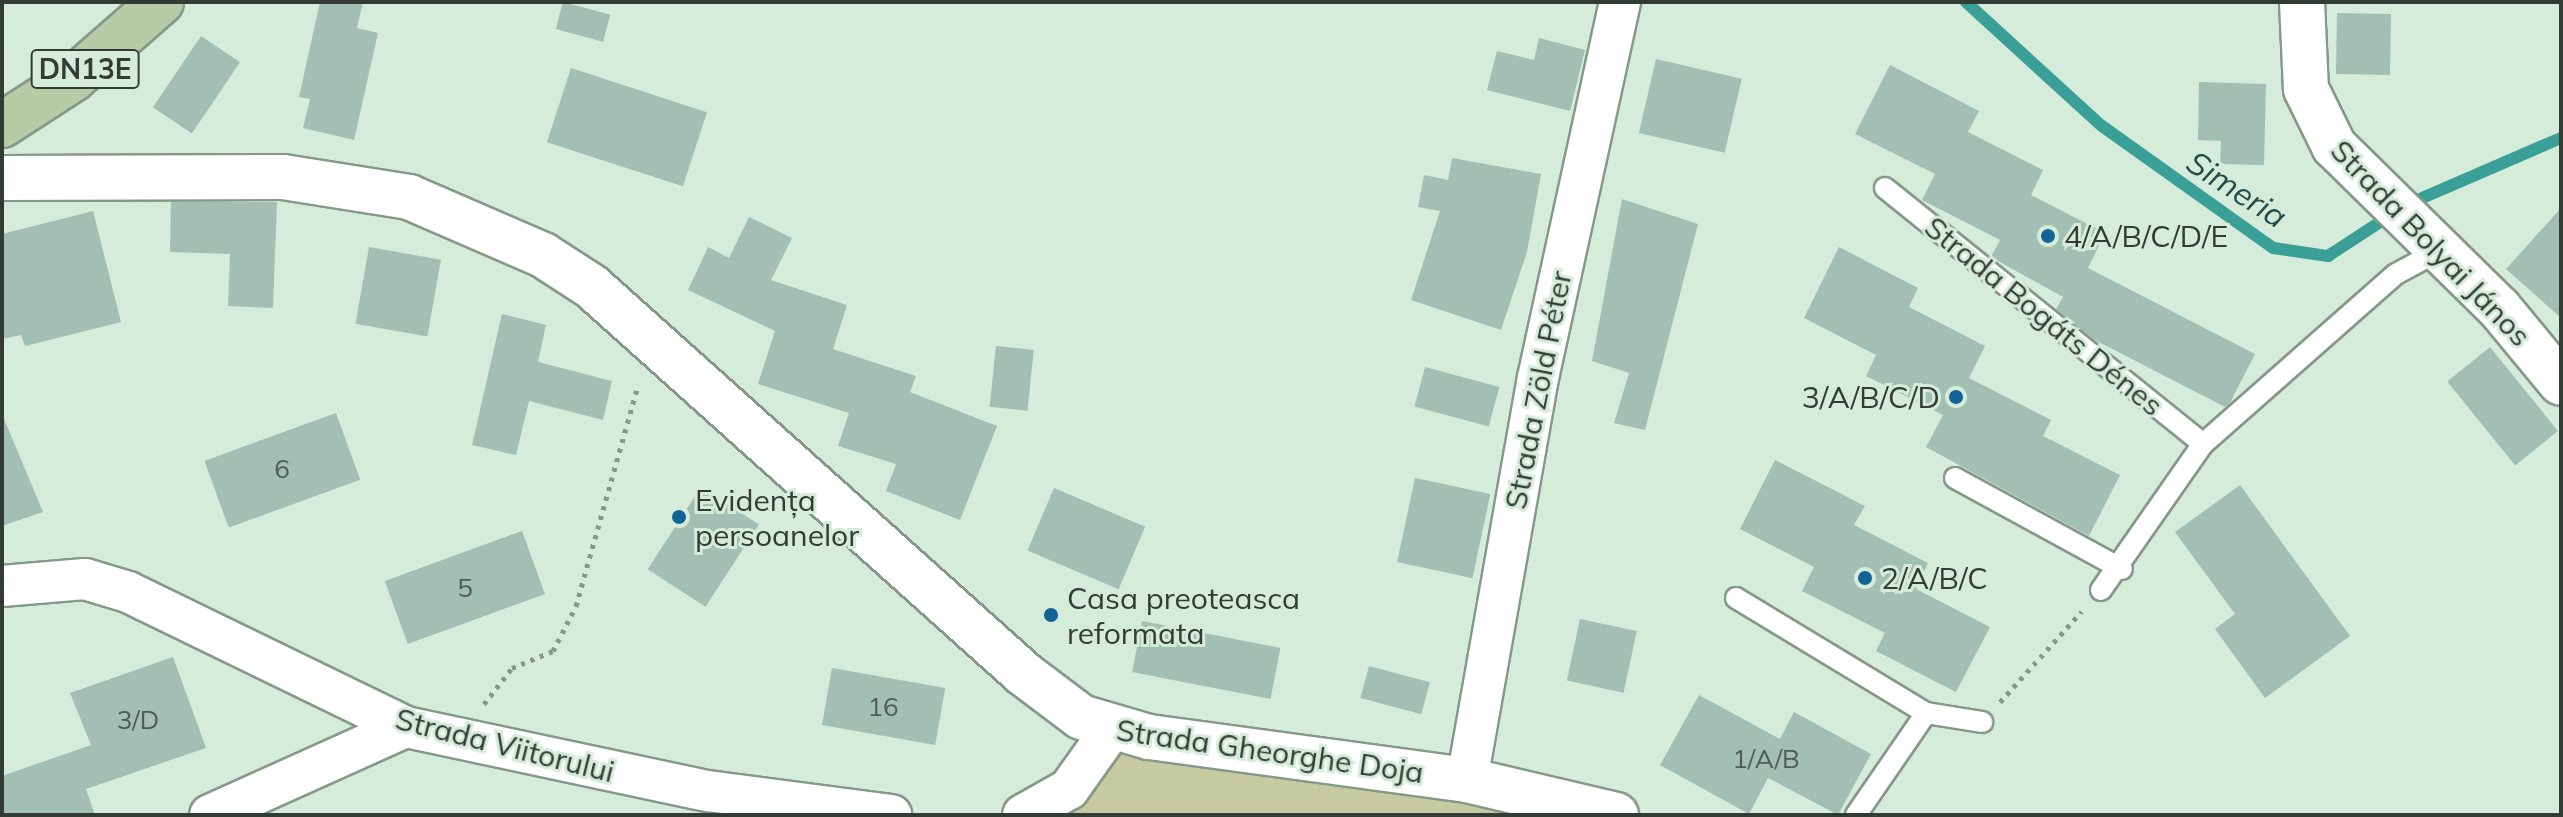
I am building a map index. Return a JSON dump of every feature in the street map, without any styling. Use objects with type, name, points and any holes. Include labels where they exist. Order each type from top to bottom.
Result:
[{"type":"main road","name":"DN13E","points":[[2,125],[73,79],[161,2]]},
{"type":"street","name":"Strada Zöld Péter","points":[[1467,780],[1538,378],[1620,2]]},
{"type":"street","name":"Strada Bolyai János","points":[[2302,2],[2302,60],[2317,120],[2368,184],[2435,253],[2499,308],[2561,383]]},
{"type":"street","name":"Strada Gheorghe Doja","points":[[2,178],[283,177],[409,197],[543,255],[651,337],[1024,674],[1111,730],[1467,780],[1616,815]]},
{"type":"street","name":"Strada Viitorului","points":[[2,586],[85,579],[128,592],[406,727],[459,736],[722,803],[891,815]]},
{"type":"street","points":[[210,815],[406,727]]},
{"type":"street","points":[[1023,815],[1069,789],[1111,730]]},
{"type":"lane","name":"Strada Bogáts Dénes","points":[[1885,188],[2203,444]]},
{"type":"lane","points":[[2101,590],[2122,569],[2203,444],[2396,274],[2435,253]]},
{"type":"lane","points":[[1955,478],[2122,569]]},
{"type":"lane","points":[[1736,598],[1926,713],[1982,722]]},
{"type":"lane","points":[[1856,815],[1926,713]]},
{"type":"path","points":[[459,736],[512,668],[553,651],[576,606],[651,337]]},
{"type":"path","points":[[1982,722],[2101,590]]},
{"type":"green space","points":[[1111,730],[1616,815],[1023,815]]},
{"type":"building","points":[[320,2],[363,2],[357,28],[378,33],[354,140],[303,128],[310,99],[299,97]]},
{"type":"building","points":[[563,2],[610,15],[603,42],[556,29]]},
{"type":"building","points":[[2337,13],[2391,14],[2390,75],[2336,74]]},
{"type":"building","points":[[201,36],[240,62],[192,134],[153,107]]},
{"type":"building","points":[[1539,38],[1585,50],[1570,111],[1487,90],[1497,51],[1534,60]]},
{"type":"building","points":[[1656,59],[1742,79],[1725,153],[1639,133]]},
{"type":"building","name":"4/A/B/C/D/E","points":[[1890,65],[1979,111],[1968,132],[2043,170],[2031,195],[2105,233],[2088,268],[2255,354],[2230,403],[2225,407],[2093,339],[2056,309],[2063,297],[1991,257],[2000,240],[1922,200],[1935,174],[1855,134]]},
{"type":"building","points":[[571,68],[707,112],[683,186],[547,142]]},
{"type":"building","points":[[2199,82],[2266,84],[2264,165],[2220,164],[2221,141],[2198,140]]},
{"type":"building","points":[[1452,158],[1541,174],[1527,252],[1501,330],[1411,300],[1440,211],[1418,207],[1424,175],[1448,180]]},
{"type":"building","points":[[1622,199],[1698,224],[1645,430],[1614,423],[1629,373],[1592,361]]},
{"type":"building","points":[[171,202],[277,202],[273,308],[228,306],[230,254],[170,252]]},
{"type":"building","points":[[2561,208],[2561,318],[2506,269]]},
{"type":"building","points":[[93,211],[121,322],[25,346],[21,335],[2,339],[2,234]]},
{"type":"building","points":[[749,217],[792,238],[771,280],[847,305],[833,349],[916,376],[910,392],[997,426],[960,520],[886,491],[896,464],[838,446],[849,413],[758,384],[775,331],[688,290],[708,247],[729,258]]},
{"type":"building","points":[[369,247],[441,260],[427,336],[355,324]]},
{"type":"building","name":"3/A/B/C/D","points":[[1839,247],[1918,288],[1909,307],[1985,346],[1969,378],[2051,420],[2043,436],[2120,475],[2089,536],[1926,447],[1943,415],[1866,376],[1876,355],[1804,318]]},
{"type":"building","points":[[502,314],[546,325],[538,362],[612,381],[603,420],[529,401],[516,455],[472,445]]},
{"type":"building","points":[[996,346],[1034,350],[1027,411],[990,407]]},
{"type":"building","points":[[2490,347],[2558,431],[2515,466],[2447,382]]},
{"type":"building","points":[[1425,367],[1499,387],[1489,427],[1414,407]]},
{"type":"building","points":[[336,413],[360,480],[229,528],[204,461]]},
{"type":"building","points":[[2,414],[43,512],[2,526]]},
{"type":"building","name":"2/A/B/C","points":[[1775,460],[1865,506],[1854,525],[1928,563],[1916,589],[1990,627],[1956,692],[1876,651],[1885,633],[1802,591],[1814,567],[1740,529]]},
{"type":"building","points":[[1415,478],[1490,494],[1472,578],[1397,562]]},
{"type":"building","points":[[2240,485],[2350,636],[2265,698],[2215,629],[2235,614],[2175,532]]},
{"type":"building","points":[[701,487],[759,525],[705,607],[648,569]]},
{"type":"building","points":[[1054,488],[1145,527],[1119,589],[1027,551]]},
{"type":"building","points":[[522,531],[545,594],[408,644],[385,581]]},
{"type":"building","points":[[1580,619],[1637,631],[1624,693],[1567,681]]},
{"type":"building","points":[[1142,621],[1280,648],[1270,699],[1132,672]]},
{"type":"building","points":[[173,657],[206,748],[86,789],[95,815],[2,815],[2,776],[91,745],[70,693]]},
{"type":"building","points":[[1369,666],[1430,682],[1421,714],[1360,698]]},
{"type":"building","points":[[832,668],[945,688],[935,745],[822,725]]},
{"type":"building","points":[[1699,695],[1780,739],[1794,712],[1871,754],[1838,815],[1768,778],[1749,814],[1660,765]]},
{"type":"waterway","name":"Simeria","points":[[1966,2],[2102,126],[2273,248],[2328,256],[2391,215]]},
{"type":"waterway","name":"Simeria","points":[[2406,205],[2561,138]]},
{"type":"place","name":"4/A/B/C/D/E","points":[[2048,236]]},
{"type":"place","name":"3/A/B/C/D","points":[[1956,397]]},
{"type":"place","name":"Evidența persoanelor","points":[[679,517]]},
{"type":"place","name":"2/A/B/C","points":[[1865,578]]},
{"type":"place","name":"Casa preoteasca reformata","points":[[1051,615]]}]
